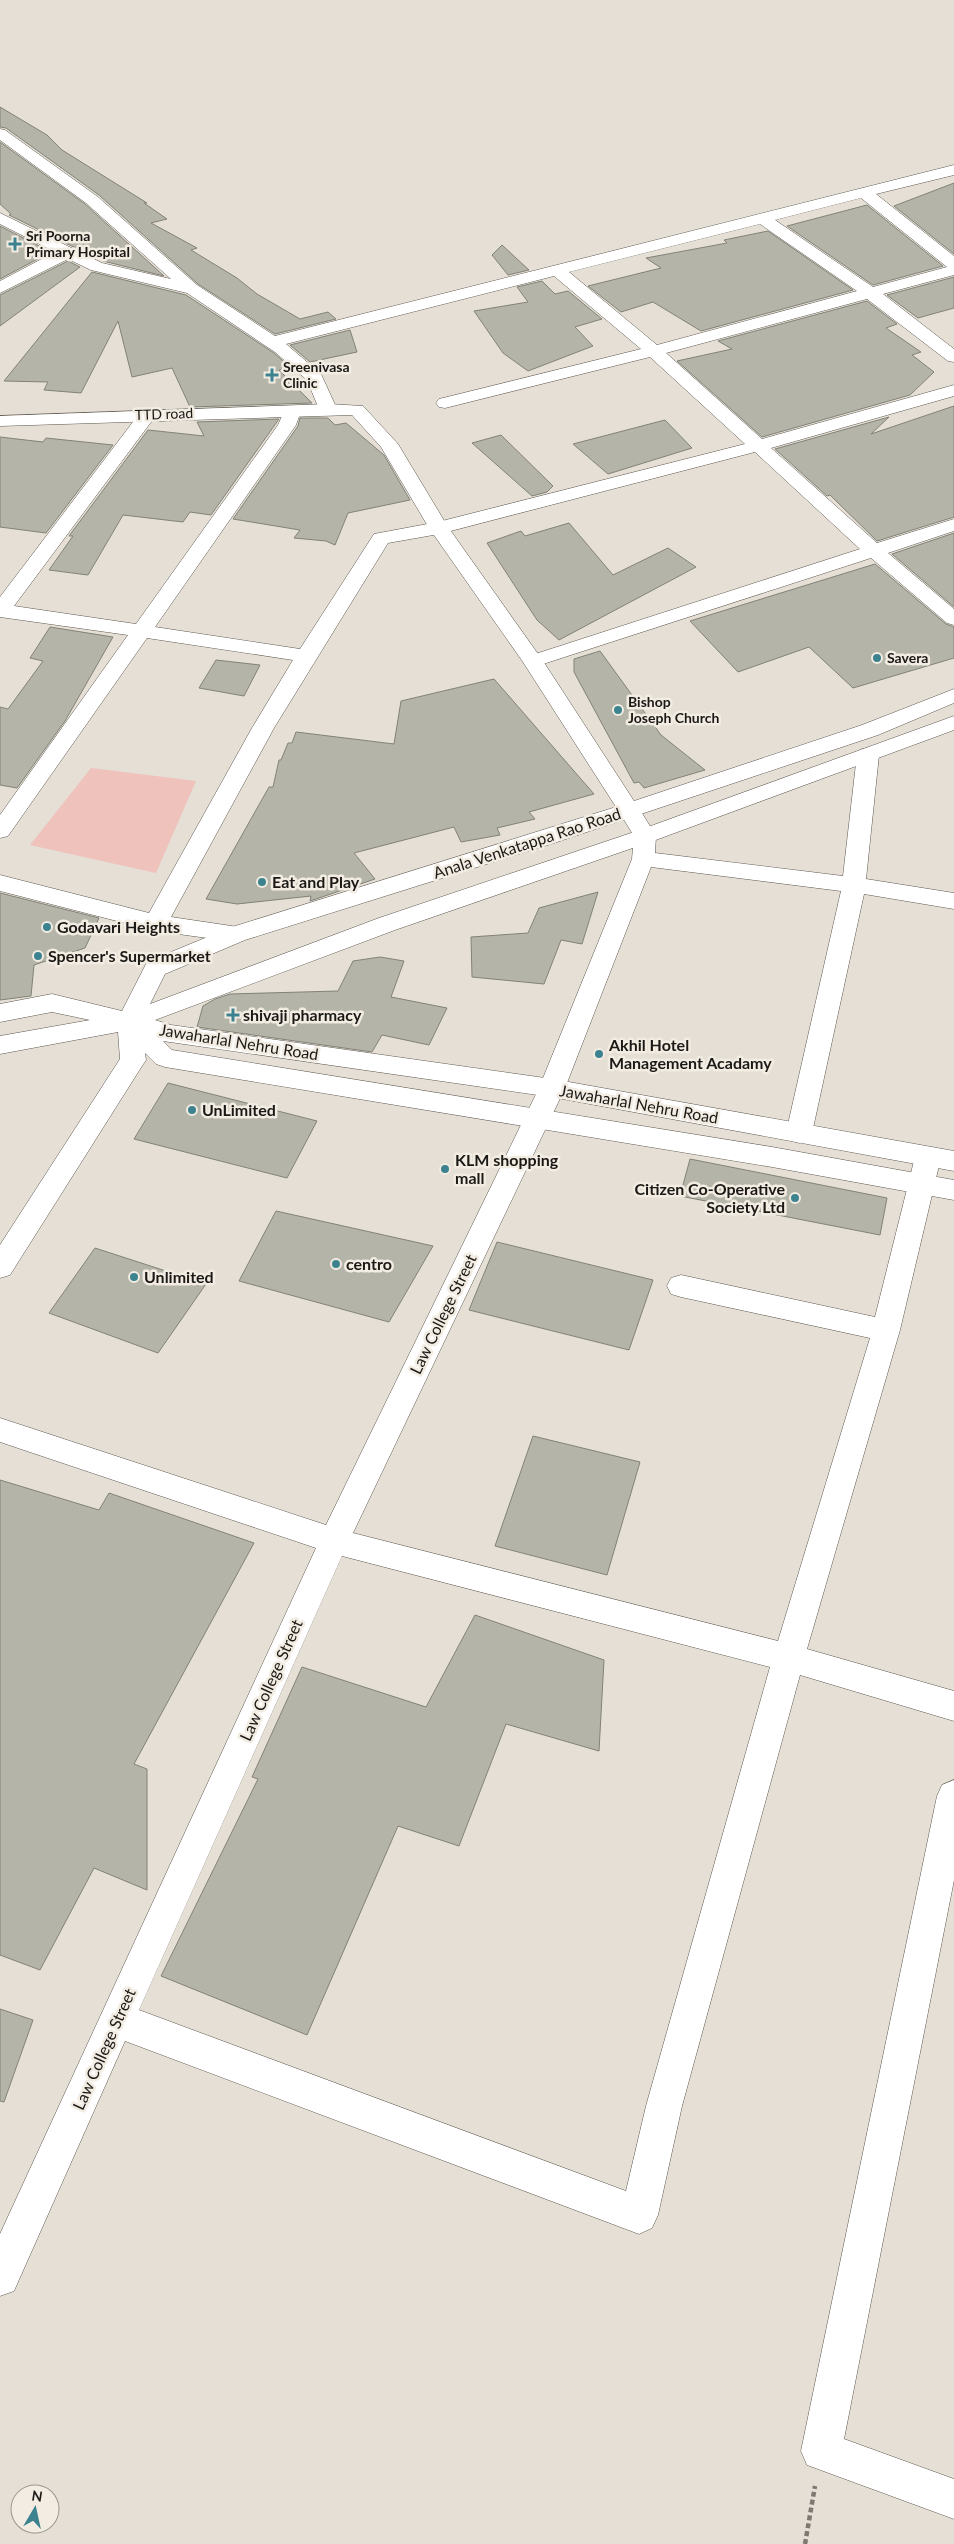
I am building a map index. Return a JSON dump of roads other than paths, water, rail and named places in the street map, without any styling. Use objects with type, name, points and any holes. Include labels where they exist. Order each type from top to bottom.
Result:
[{"type":"street","points":[[0,133],[92,200],[193,289],[272,342],[315,378],[328,409]]},
{"type":"street","points":[[272,342],[954,170]]},
{"type":"street","points":[[864,193],[954,264]]},
{"type":"street","points":[[0,218],[97,266],[193,289]]},
{"type":"street","points":[[763,219],[869,292],[954,357]]},
{"type":"street","points":[[0,288],[68,252]]},
{"type":"street","points":[[557,270],[654,351],[874,551],[954,619]]},
{"type":"street","points":[[445,403],[654,351],[954,270]]},
{"type":"street","points":[[156,923],[306,656],[381,538],[439,528],[757,446],[954,390]]},
{"type":"street","name":"TTD road","points":[[0,421],[148,414],[328,409],[357,410],[389,444],[439,528],[533,661],[645,836]]},
{"type":"street","points":[[0,831],[288,425],[292,411]]},
{"type":"street","points":[[148,414],[0,610],[144,630],[306,656]]},
{"type":"street","points":[[533,661],[954,525]]},
{"type":"street","name":"Anala Venkatappa Rao Road","points":[[129,1021],[156,968],[237,934],[628,810],[870,730],[954,695]]},
{"type":"street","name":"Anala Venkatappa Rao Road","points":[[0,1045],[62,1035],[129,1021],[387,924],[645,836],[954,723]]},
{"type":"street","points":[[799,1133],[854,885],[868,755]]},
{"type":"street","name":"Law College Street","points":[[0,2277],[334,1541],[552,1088],[643,859],[645,836]]},
{"type":"street","points":[[643,859],[854,885],[954,901]]},
{"type":"street","points":[[0,883],[156,923],[237,934]]},
{"type":"street","points":[[0,1013],[52,1003],[129,1021],[132,1060],[0,1267]]},
{"type":"street","name":"Jawaharlal Nehru Road","points":[[129,1021],[170,1034],[552,1088],[799,1133],[935,1168],[954,1190]]},
{"type":"street","name":"Jawaharlal Nehru Road","points":[[129,1021],[165,1058],[536,1118],[935,1168]]},
{"type":"street","points":[[117,2020],[639,2215],[664,2106],[789,1658],[935,1168]]},
{"type":"street","points":[[681,1286],[886,1330]]},
{"type":"street","points":[[0,1430],[334,1541],[789,1658],[954,1706]]},
{"type":"street","points":[[954,1796],[821,2451],[954,2499]]},
{"type":"place","name":"Sri Poorna Primary Hospital","points":[[15,244]]},
{"type":"place","name":"Sreenivasa Clinic","points":[[272,375]]},
{"type":"place","name":"Savera","points":[[877,658]]},
{"type":"place","name":"Bishop Joseph Church","points":[[618,710]]},
{"type":"place","name":"Eat and Play","points":[[262,882]]},
{"type":"place","name":"Godavari Heights","points":[[47,927]]},
{"type":"place","name":"Spencer's Supermarket","points":[[38,956]]},
{"type":"place","name":"shivaji pharmacy","points":[[233,1015]]},
{"type":"place","name":"Akhil Hotel Management Acadamy","points":[[599,1054]]},
{"type":"place","name":"UnLimited","points":[[192,1110]]},
{"type":"place","name":"KLM shopping mall","points":[[445,1169]]},
{"type":"place","name":"Citizen Co-Operative Society Ltd","points":[[795,1198]]},
{"type":"place","name":"centro","points":[[336,1264]]},
{"type":"place","name":"Unlimited","points":[[134,1277]]}]
